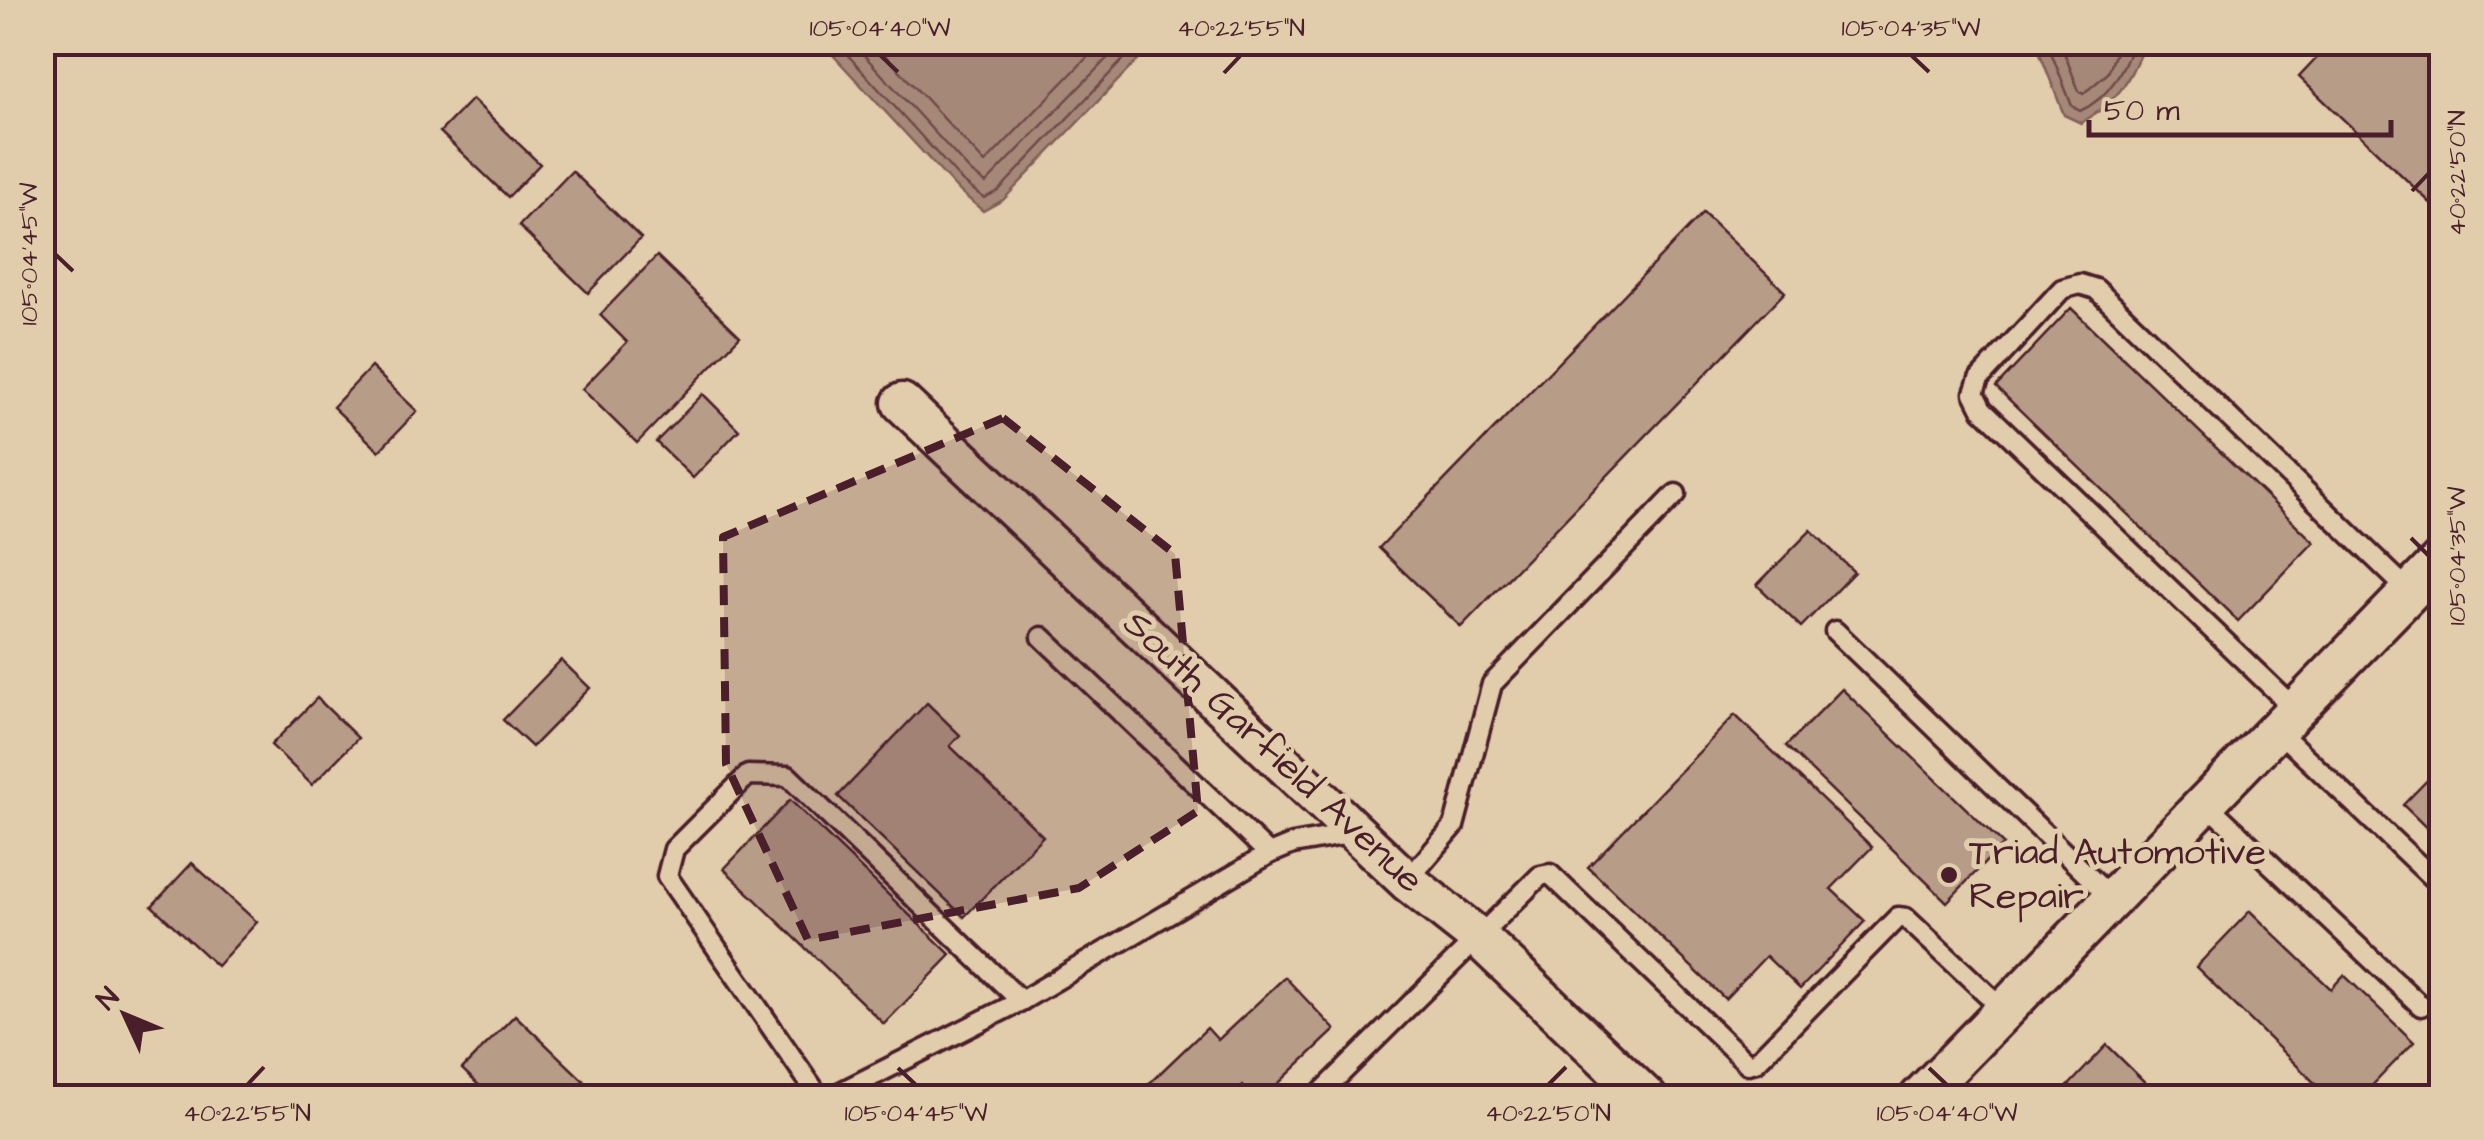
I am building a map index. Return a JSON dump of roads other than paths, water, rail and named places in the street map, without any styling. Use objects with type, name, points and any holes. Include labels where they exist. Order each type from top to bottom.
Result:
[{"type":"street","name":"South Garfield Avenue","points":[[902,403],[1407,881],[1479,938],[1647,1098]]},
{"type":"street","points":[[1919,1098],[2442,560]]},
{"type":"lane","points":[[2410,592],[2096,289],[2080,284],[2062,289],[1979,379],[1974,394],[1982,409],[2287,720],[2442,887]]},
{"type":"lane","points":[[1407,881],[1454,826],[1492,684],[1676,494]]},
{"type":"lane","points":[[1836,631],[2112,899]]},
{"type":"lane","points":[[1042,637],[1270,854]]},
{"type":"lane","points":[[820,1098],[667,876],[674,849],[748,775],[788,776],[1021,1001]]},
{"type":"lane","points":[[2206,802],[2420,1006]]},
{"type":"lane","points":[[828,1098],[1021,1001],[1270,854],[1293,844],[1356,833]]},
{"type":"lane","points":[[1316,1098],[1540,876],[1550,874],[1748,1064],[1756,1062],[1898,917],[1906,918],[2004,1010]]},
{"type":"water","points":[[2036,42],[2145,43],[2121,89],[2081,123],[2064,115]]},
{"type":"water","points":[[822,43],[1154,43],[1003,200],[983,211],[956,188]]},
{"type":"place","name":"Triad Automotive Repair","points":[[1949,875]]}]
